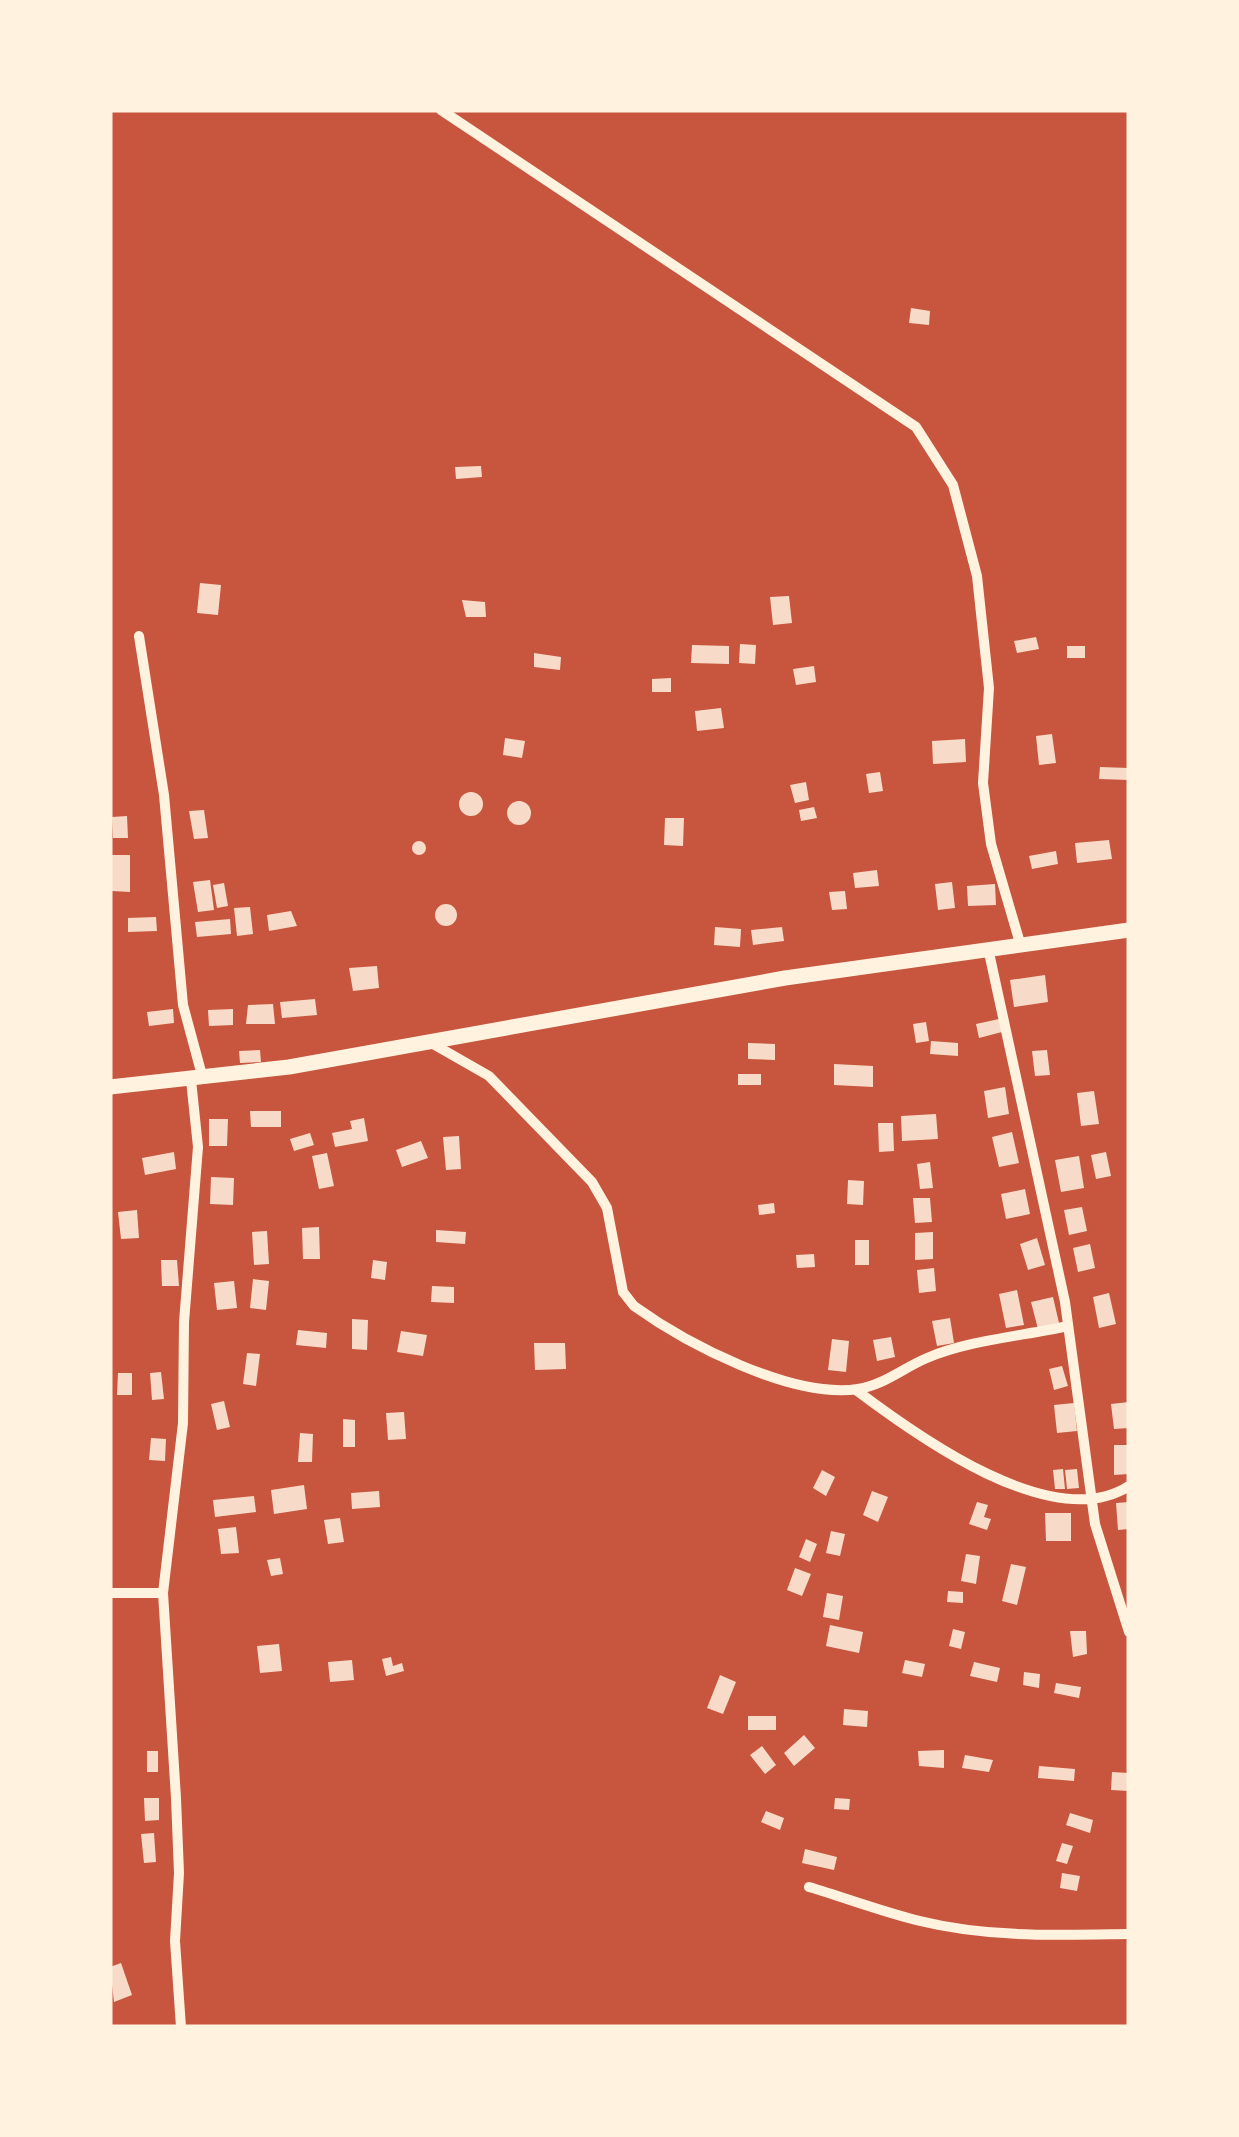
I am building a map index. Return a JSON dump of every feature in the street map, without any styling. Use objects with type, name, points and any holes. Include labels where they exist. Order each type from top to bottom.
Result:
[{"type":"street","points":[[441,110],[916,427],[953,485],[977,576],[989,688],[984,784],[991,844],[1020,944]]},
{"type":"street","points":[[138,636],[164,795],[183,1005],[197,1080],[198,1147],[184,1322],[183,1423],[164,1594],[176,1798],[174,1942],[181,2027]]},
{"type":"street","points":[[110,1087],[197,1080],[432,1044],[785,978],[1129,930]]},
{"type":"street","points":[[988,948],[1068,1326],[1094,1524],[1129,1632]]},
{"type":"street","points":[[432,1044],[489,1076],[592,1182],[607,1208],[623,1292],[634,1306],[750,1370],[812,1390],[856,1390],[880,1384],[929,1357],[1068,1326]]},
{"type":"street","points":[[856,1390],[912,1432],[1040,1496],[1112,1497],[1129,1486]]},
{"type":"street","points":[[110,1592],[164,1594]]},
{"type":"street","points":[[809,1887],[920,1921],[961,1928],[1044,1936],[1129,1934]]},
{"type":"building","points":[[911,308],[930,311],[929,325],[909,323]]},
{"type":"building","points":[[481,466],[482,477],[456,479],[455,467]]},
{"type":"building","points":[[200,583],[221,585],[218,615],[197,613]]},
{"type":"building","points":[[789,596],[792,623],[773,625],[770,597]]},
{"type":"building","points":[[462,600],[485,602],[486,617],[466,617]]},
{"type":"building","points":[[1036,637],[1039,649],[1017,653],[1014,641]]},
{"type":"building","points":[[740,644],[756,645],[755,664],[739,663]]},
{"type":"building","points":[[692,645],[729,646],[729,664],[691,663]]},
{"type":"building","points":[[1067,646],[1085,646],[1085,658],[1067,658]]},
{"type":"building","points":[[534,653],[561,657],[560,670],[534,667]]},
{"type":"building","points":[[814,666],[816,682],[796,685],[793,669]]},
{"type":"building","points":[[671,678],[671,692],[652,692],[652,679]]},
{"type":"building","points":[[721,708],[724,728],[697,731],[695,711]]},
{"type":"building","points":[[1052,734],[1056,763],[1039,765],[1036,736]]},
{"type":"building","points":[[505,738],[525,741],[522,758],[503,755]]},
{"type":"building","points":[[965,739],[966,762],[933,764],[932,741]]},
{"type":"building","points":[[1100,767],[1129,768],[1129,780],[1099,779]]},
{"type":"building","points":[[880,772],[883,791],[869,793],[866,774]]},
{"type":"building","points":[[806,782],[809,800],[795,803],[790,785]]},
{"type":"building","points":[[471,792],[483,804],[471,816],[459,804]]},
{"type":"building","points":[[519,801],[531,813],[519,825],[507,813]]},
{"type":"building","points":[[814,807],[817,818],[801,821],[799,810]]},
{"type":"building","points":[[204,810],[208,838],[194,839],[189,811]]},
{"type":"building","points":[[127,816],[128,838],[113,838],[112,817]]},
{"type":"building","points":[[665,818],[684,818],[683,846],[664,845]]},
{"type":"building","points":[[1109,840],[1112,859],[1077,863],[1075,843]]},
{"type":"building","points":[[419,841],[426,848],[419,855],[412,848]]},
{"type":"building","points":[[1056,851],[1058,864],[1032,869],[1029,856]]},
{"type":"building","points":[[112,855],[130,855],[130,892],[112,891]]},
{"type":"building","points":[[877,870],[879,886],[855,888],[853,873]]},
{"type":"building","points":[[210,880],[214,910],[198,912],[193,882]]},
{"type":"building","points":[[952,882],[955,908],[938,910],[935,884]]},
{"type":"building","points":[[224,883],[228,906],[217,908],[213,885]]},
{"type":"building","points":[[995,884],[996,905],[968,906],[967,886]]},
{"type":"building","points":[[845,891],[847,909],[832,910],[829,892]]},
{"type":"building","points":[[446,904],[454,907],[454,923],[446,926],[438,923],[435,915],[438,907]]},
{"type":"building","points":[[250,907],[253,934],[237,936],[234,908]]},
{"type":"building","points":[[291,911],[297,926],[269,931],[267,915]]},
{"type":"building","points":[[156,917],[157,931],[128,932],[128,918]]},
{"type":"building","points":[[230,919],[231,934],[197,937],[195,922]]},
{"type":"building","points":[[715,927],[741,929],[740,947],[714,945]]},
{"type":"building","points":[[782,927],[784,941],[753,945],[751,930]]},
{"type":"building","points":[[377,966],[379,988],[353,991],[349,968]]},
{"type":"building","points":[[1045,975],[1048,1002],[1014,1007],[1010,980]]},
{"type":"building","points":[[315,999],[317,1015],[282,1018],[280,1002]]},
{"type":"building","points":[[273,1004],[275,1024],[246,1024],[248,1005]]},
{"type":"building","points":[[173,1009],[174,1023],[149,1026],[147,1012]]},
{"type":"building","points":[[233,1009],[233,1025],[209,1026],[208,1010]]},
{"type":"building","points":[[999,1019],[1002,1032],[979,1038],[976,1024]]},
{"type":"building","points":[[926,1022],[929,1041],[916,1043],[913,1024]]},
{"type":"building","points":[[931,1041],[958,1043],[958,1056],[930,1054]]},
{"type":"building","points":[[748,1043],[775,1044],[775,1060],[748,1059]]},
{"type":"building","points":[[260,1050],[261,1062],[240,1063],[239,1051]]},
{"type":"building","points":[[1047,1050],[1050,1075],[1035,1076],[1032,1051]]},
{"type":"building","points":[[834,1064],[873,1066],[873,1087],[834,1085]]},
{"type":"building","points":[[738,1074],[761,1074],[761,1085],[738,1085]]},
{"type":"building","points":[[1005,1087],[1009,1114],[988,1118],[984,1091]]},
{"type":"building","points":[[1094,1091],[1099,1124],[1081,1126],[1077,1093]]},
{"type":"building","points":[[250,1111],[281,1111],[281,1127],[251,1127]]},
{"type":"building","points":[[936,1114],[938,1139],[902,1141],[901,1116]]},
{"type":"building","points":[[364,1118],[368,1141],[335,1147],[332,1133],[352,1129],[350,1121]]},
{"type":"building","points":[[209,1119],[228,1119],[227,1146],[209,1146]]},
{"type":"building","points":[[878,1123],[893,1123],[894,1151],[879,1152]]},
{"type":"building","points":[[1012,1132],[1019,1163],[999,1167],[992,1137]]},
{"type":"building","points":[[310,1133],[314,1145],[294,1151],[290,1139]]},
{"type":"building","points":[[459,1136],[461,1169],[446,1170],[443,1137]]},
{"type":"building","points":[[421,1141],[428,1158],[402,1167],[396,1150]]},
{"type":"building","points":[[174,1152],[176,1169],[145,1175],[142,1158]]},
{"type":"building","points":[[1106,1152],[1111,1176],[1096,1179],[1091,1155]]},
{"type":"building","points":[[327,1153],[334,1186],[319,1189],[312,1156]]},
{"type":"building","points":[[1079,1156],[1084,1188],[1061,1192],[1055,1160]]},
{"type":"building","points":[[930,1162],[933,1188],[920,1189],[917,1164]]},
{"type":"building","points":[[211,1177],[234,1178],[233,1205],[210,1204]]},
{"type":"building","points":[[848,1180],[864,1181],[863,1205],[847,1204]]},
{"type":"building","points":[[1025,1189],[1030,1214],[1006,1219],[1001,1194]]},
{"type":"building","points":[[913,1198],[930,1198],[932,1222],[915,1223]]},
{"type":"building","points":[[774,1203],[775,1213],[759,1215],[758,1205]]},
{"type":"building","points":[[1082,1207],[1087,1231],[1069,1235],[1064,1210]]},
{"type":"building","points":[[137,1210],[139,1238],[121,1239],[118,1212]]},
{"type":"building","points":[[319,1227],[320,1259],[303,1259],[302,1228]]},
{"type":"building","points":[[436,1230],[466,1232],[465,1244],[436,1242]]},
{"type":"building","points":[[267,1231],[269,1264],[254,1265],[252,1232]]},
{"type":"building","points":[[933,1232],[933,1259],[915,1260],[915,1233]]},
{"type":"building","points":[[1037,1238],[1045,1265],[1028,1270],[1020,1244]]},
{"type":"building","points":[[855,1240],[869,1240],[869,1265],[855,1265]]},
{"type":"building","points":[[1090,1244],[1095,1268],[1078,1272],[1073,1248]]},
{"type":"building","points":[[814,1254],[815,1267],[797,1268],[796,1255]]},
{"type":"building","points":[[161,1260],[177,1260],[179,1286],[162,1286]]},
{"type":"building","points":[[373,1260],[387,1262],[385,1280],[371,1278]]},
{"type":"building","points":[[934,1268],[936,1291],[919,1293],[917,1270]]},
{"type":"building","points":[[253,1279],[269,1281],[266,1310],[250,1308]]},
{"type":"building","points":[[234,1281],[237,1308],[217,1310],[214,1283]]},
{"type":"building","points":[[432,1286],[454,1287],[454,1303],[431,1302]]},
{"type":"building","points":[[1017,1290],[1024,1325],[1006,1328],[999,1294]]},
{"type":"building","points":[[1109,1293],[1116,1324],[1099,1328],[1093,1297]]},
{"type":"building","points":[[1053,1297],[1059,1323],[1038,1329],[1031,1302]]},
{"type":"building","points":[[950,1318],[954,1343],[937,1346],[932,1321]]},
{"type":"building","points":[[352,1319],[368,1320],[367,1350],[352,1349]]},
{"type":"building","points":[[298,1330],[327,1333],[326,1348],[296,1345]]},
{"type":"building","points":[[401,1331],[427,1335],[423,1356],[397,1352]]},
{"type":"building","points":[[891,1337],[895,1357],[877,1361],[873,1340]]},
{"type":"building","points":[[832,1339],[849,1341],[846,1372],[828,1370]]},
{"type":"building","points":[[534,1343],[565,1343],[566,1369],[535,1370]]},
{"type":"building","points":[[247,1353],[260,1354],[256,1386],[243,1384]]},
{"type":"building","points":[[1062,1366],[1068,1386],[1054,1390],[1049,1369]]},
{"type":"building","points":[[161,1372],[164,1399],[152,1400],[150,1373]]},
{"type":"building","points":[[118,1373],[132,1373],[132,1395],[117,1395]]},
{"type":"building","points":[[224,1401],[230,1427],[217,1430],[211,1404]]},
{"type":"building","points":[[1129,1402],[1129,1428],[1114,1429],[1111,1404]]},
{"type":"building","points":[[1074,1403],[1077,1431],[1057,1433],[1054,1405]]},
{"type":"building","points":[[404,1412],[406,1439],[388,1440],[386,1413]]},
{"type":"building","points":[[343,1419],[355,1420],[355,1447],[343,1447]]},
{"type":"building","points":[[300,1433],[313,1434],[312,1462],[298,1462]]},
{"type":"building","points":[[151,1438],[166,1439],[165,1461],[149,1460]]},
{"type":"building","points":[[1114,1445],[1129,1445],[1129,1474],[1114,1475]]},
{"type":"building","points":[[1063,1469],[1065,1489],[1055,1489],[1053,1470]]},
{"type":"building","points":[[1077,1469],[1079,1488],[1067,1489],[1065,1470]]},
{"type":"building","points":[[822,1470],[835,1477],[826,1496],[813,1488]]},
{"type":"building","points":[[304,1485],[307,1509],[274,1514],[271,1490]]},
{"type":"building","points":[[379,1491],[380,1507],[352,1509],[351,1493]]},
{"type":"building","points":[[872,1491],[888,1497],[878,1522],[863,1515]]},
{"type":"building","points":[[254,1496],[256,1512],[215,1517],[213,1500]]},
{"type":"building","points":[[977,1502],[988,1505],[984,1517],[991,1519],[987,1530],[969,1524]]},
{"type":"building","points":[[1129,1502],[1129,1529],[1118,1530],[1116,1503]]},
{"type":"building","points":[[1045,1513],[1071,1513],[1071,1541],[1046,1541]]},
{"type":"building","points":[[340,1518],[344,1542],[328,1544],[324,1520]]},
{"type":"building","points":[[236,1527],[239,1553],[221,1554],[218,1529]]},
{"type":"building","points":[[831,1531],[845,1534],[840,1556],[826,1553]]},
{"type":"building","points":[[806,1539],[817,1544],[810,1562],[799,1557]]},
{"type":"building","points":[[966,1554],[980,1556],[976,1584],[961,1581]]},
{"type":"building","points":[[280,1558],[283,1574],[271,1576],[267,1560]]},
{"type":"building","points":[[1011,1564],[1026,1567],[1017,1605],[1002,1601]]},
{"type":"building","points":[[795,1568],[811,1574],[802,1596],[787,1590]]},
{"type":"building","points":[[948,1591],[963,1592],[963,1603],[947,1602]]},
{"type":"building","points":[[827,1593],[843,1596],[839,1620],[823,1617]]},
{"type":"building","points":[[830,1625],[863,1632],[859,1653],[826,1646]]},
{"type":"building","points":[[953,1629],[965,1632],[961,1649],[949,1646]]},
{"type":"building","points":[[1070,1631],[1086,1631],[1087,1654],[1073,1657]]},
{"type":"building","points":[[279,1644],[282,1671],[260,1673],[257,1646]]},
{"type":"building","points":[[391,1657],[393,1666],[402,1663],[404,1671],[386,1676],[382,1659]]},
{"type":"building","points":[[352,1660],[354,1680],[330,1682],[328,1662]]},
{"type":"building","points":[[905,1660],[925,1664],[922,1677],[902,1673]]},
{"type":"building","points":[[974,1662],[1000,1668],[997,1682],[970,1676]]},
{"type":"building","points":[[1024,1672],[1040,1674],[1039,1688],[1023,1685]]},
{"type":"building","points":[[720,1675],[736,1682],[723,1714],[707,1708]]},
{"type":"building","points":[[1056,1683],[1081,1687],[1079,1698],[1054,1693]]},
{"type":"building","points":[[844,1709],[868,1711],[867,1727],[843,1725]]},
{"type":"building","points":[[748,1716],[776,1716],[776,1730],[748,1730]]},
{"type":"building","points":[[804,1735],[815,1748],[794,1766],[784,1753]]},
{"type":"building","points":[[762,1746],[776,1765],[765,1774],[750,1755]]},
{"type":"building","points":[[944,1750],[944,1768],[919,1766],[918,1751]]},
{"type":"building","points":[[147,1751],[158,1751],[158,1772],[147,1772]]},
{"type":"building","points":[[965,1755],[993,1760],[989,1772],[962,1768]]},
{"type":"building","points":[[1039,1766],[1075,1769],[1074,1781],[1038,1778]]},
{"type":"building","points":[[1112,1772],[1129,1773],[1129,1791],[1111,1790]]},
{"type":"building","points":[[144,1798],[159,1798],[159,1820],[145,1821]]},
{"type":"building","points":[[835,1798],[850,1799],[849,1810],[834,1809]]},
{"type":"building","points":[[766,1811],[784,1818],[780,1830],[761,1822]]},
{"type":"building","points":[[1070,1813],[1093,1820],[1090,1833],[1066,1825]]},
{"type":"building","points":[[154,1833],[156,1862],[144,1863],[141,1834]]},
{"type":"building","points":[[1062,1843],[1073,1846],[1067,1864],[1056,1861]]},
{"type":"building","points":[[805,1849],[837,1857],[834,1870],[802,1863]]},
{"type":"building","points":[[1062,1873],[1080,1876],[1077,1891],[1060,1888]]},
{"type":"building","points":[[121,1963],[132,1995],[114,2002],[110,1967]]}]
